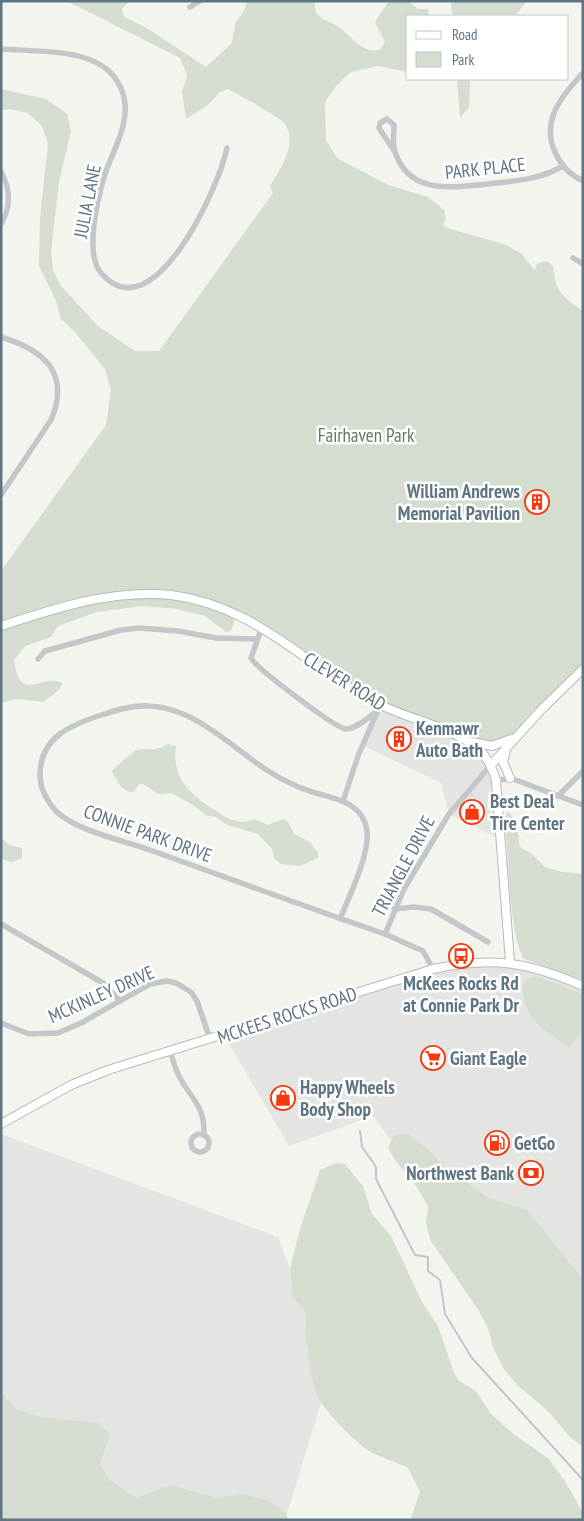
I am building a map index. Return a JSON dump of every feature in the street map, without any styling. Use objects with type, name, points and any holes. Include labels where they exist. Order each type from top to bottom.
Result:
[{"type":"street","points":[[190,8],[200,1]]},
{"type":"street","name":"JULIA LANE","points":[[1,49],[90,58],[110,71],[122,91],[125,114],[105,176],[96,218],[93,252],[100,273],[122,287],[132,289],[142,286],[162,270],[192,230],[207,203],[216,183],[227,148]]},
{"type":"street","points":[[583,73],[558,104],[552,116],[553,146],[563,166],[583,182]]},
{"type":"street","name":"PARK PLACE","points":[[394,152],[394,125],[387,119],[380,123],[379,128],[402,165],[418,181],[439,188],[537,178],[563,166]]},
{"type":"street","points":[[1,171],[10,198],[6,216],[1,224]]},
{"type":"street","points":[[573,258],[583,264]]},
{"type":"street","points":[[1,337],[32,348],[42,356],[55,377],[58,391],[57,407],[51,420],[1,495]]},
{"type":"street","name":"CLEVER ROAD","points":[[1,626],[70,604],[128,594],[171,595],[197,600],[222,608],[262,627],[378,709],[464,740],[480,750],[491,765],[496,780],[510,962]]},
{"type":"street","points":[[262,627],[251,654],[253,662],[336,724],[347,729],[352,728],[378,709]]},
{"type":"street","points":[[38,659],[45,650],[121,630],[139,628],[178,631],[216,638],[257,639]]},
{"type":"street","points":[[491,765],[509,743],[583,669]]},
{"type":"street","name":"CONNIE PARK DRIVE","points":[[340,919],[364,856],[368,836],[364,818],[358,811],[343,801],[291,784],[256,763],[212,730],[184,713],[148,706],[121,709],[68,727],[52,741],[45,751],[40,777],[43,791],[50,804],[67,819],[340,919],[385,934]]},
{"type":"street","points":[[343,801],[358,756],[378,709]]},
{"type":"street","points":[[464,740],[492,746],[502,744],[517,735]]},
{"type":"street","points":[[509,743],[503,754],[503,762],[510,778]]},
{"type":"street","name":"TRIANGLE DRIVE","points":[[433,969],[427,956],[416,946],[385,934],[394,909],[449,814],[491,765]]},
{"type":"street","points":[[558,796],[583,771]]},
{"type":"street","points":[[496,780],[510,778],[583,805]]},
{"type":"street","points":[[394,909],[414,907],[431,909],[488,942]]},
{"type":"street","points":[[1,924],[104,983],[120,1001]]},
{"type":"street","name":"MCKEES ROCKS ROAD","points":[[1,1124],[71,1085],[170,1051],[433,969],[479,962],[510,962],[583,986]]},
{"type":"street","name":"MCKINLEY DRIVE","points":[[1,1023],[29,1034],[58,1033],[158,982],[176,983],[192,992],[198,1001],[210,1039]]},
{"type":"street","points":[[170,1051],[180,1078],[200,1107],[203,1116],[204,1135]]},
{"type":"shaded area","points":[[380,705],[464,740],[491,765],[501,840],[449,814],[441,783],[362,745]]},
{"type":"shaded area","points":[[510,962],[583,986],[583,1308],[463,1238],[373,1116],[289,1146],[224,1035],[433,969]]},
{"type":"shaded area","points":[[1,1134],[278,1237],[330,1374],[285,1520],[1,1520]]},
{"type":"green space","name":"Fairhaven Park","points":[[67,1],[129,1],[122,9],[124,17],[147,28],[206,67],[232,43],[235,24],[245,9],[247,1],[315,1],[315,9],[319,16],[342,30],[361,46],[373,50],[380,50],[385,42],[375,22],[389,1],[408,1],[418,9],[428,9],[429,15],[406,15],[406,72],[378,66],[351,72],[337,85],[325,102],[326,140],[337,158],[388,185],[428,197],[444,210],[446,218],[443,225],[450,229],[504,244],[522,254],[534,270],[538,263],[547,261],[553,266],[556,282],[561,293],[583,311],[583,669],[517,735],[502,744],[480,744],[380,705],[262,627],[197,600],[128,594],[1,626],[1,571],[106,425],[111,390],[105,369],[75,332],[61,319],[56,301],[39,266],[40,218],[48,144],[42,126],[28,113],[10,109],[1,110],[1,89],[46,99],[67,114],[71,131],[59,182],[51,252],[53,270],[61,286],[99,327],[135,351],[159,351],[273,193],[270,186],[286,156],[290,140],[285,124],[276,116],[228,89],[220,92],[208,105],[186,119],[182,92],[187,75],[180,58]]},
{"type":"green space","points":[[451,1],[527,1],[516,15],[452,15]]},
{"type":"green space","points":[[457,80],[470,80],[469,107],[460,118]]},
{"type":"green space","points":[[129,596],[168,598],[202,603],[227,613],[234,620],[234,624],[231,631],[226,632],[205,616],[177,609],[142,606],[97,612],[58,626],[51,637],[25,646],[14,660],[21,681],[31,685],[54,681],[63,683],[58,691],[43,702],[17,699],[1,703],[1,627],[71,605]]},
{"type":"green space","points":[[168,744],[176,746],[175,757],[180,776],[198,799],[225,816],[237,821],[244,822],[255,819],[267,825],[284,819],[288,822],[294,834],[310,842],[318,853],[318,858],[300,866],[281,864],[274,858],[272,849],[258,834],[227,825],[216,817],[207,816],[193,805],[172,793],[158,794],[143,784],[139,784],[134,792],[130,792],[120,785],[112,771],[124,760],[136,750],[155,749]]},
{"type":"green space","points":[[508,812],[516,823],[520,847],[532,854],[545,867],[562,872],[583,874],[583,980],[524,959],[519,948],[510,890],[505,816]]},
{"type":"green space","points":[[1,838],[9,845],[22,848],[22,858],[12,862],[1,859]]},
{"type":"green space","points":[[536,976],[583,994],[583,1030],[570,1047],[544,1030],[531,1016],[527,1008],[522,987],[527,980]]},
{"type":"green space","points":[[408,1134],[428,1149],[442,1164],[487,1197],[527,1210],[583,1279],[583,1447],[570,1437],[547,1410],[517,1385],[504,1369],[493,1348],[488,1328],[479,1311],[431,1241],[426,1224],[428,1207],[417,1187],[398,1164],[388,1148],[394,1135]]},
{"type":"green space","points":[[336,1163],[345,1164],[363,1186],[372,1214],[391,1236],[422,1302],[438,1326],[454,1373],[459,1381],[476,1391],[491,1414],[515,1435],[549,1459],[566,1483],[583,1513],[583,1520],[410,1520],[420,1492],[408,1468],[363,1447],[340,1425],[320,1401],[310,1367],[305,1330],[307,1317],[304,1309],[293,1298],[290,1269],[300,1229],[320,1170]]},
{"type":"green space","points":[[1,1392],[16,1409],[40,1417],[98,1423],[110,1434],[100,1464],[109,1480],[137,1498],[171,1485],[216,1498],[243,1494],[270,1501],[286,1514],[288,1520],[1,1520]]},
{"type":"waterway","points":[[360,1131],[362,1147],[376,1167],[376,1179],[415,1255],[428,1257],[428,1271],[440,1280],[445,1314],[472,1358],[583,1480]]},
{"type":"place","name":"William Andrews Memorial Pavilion","points":[[537,502]]},
{"type":"place","name":"Kenmawr Auto Bath","points":[[399,739]]},
{"type":"place","name":"Best Deal Tire Center","points":[[472,812]]},
{"type":"place","name":"McKees Rocks Rd at Connie Park Dr","points":[[461,956]]},
{"type":"place","name":"Giant Eagle","points":[[433,1058]]},
{"type":"place","name":"Happy Wheels Body Shop","points":[[283,1098]]},
{"type":"place","name":"GetGo","points":[[497,1143]]},
{"type":"place","name":"Northwest Bank","points":[[531,1173]]}]
